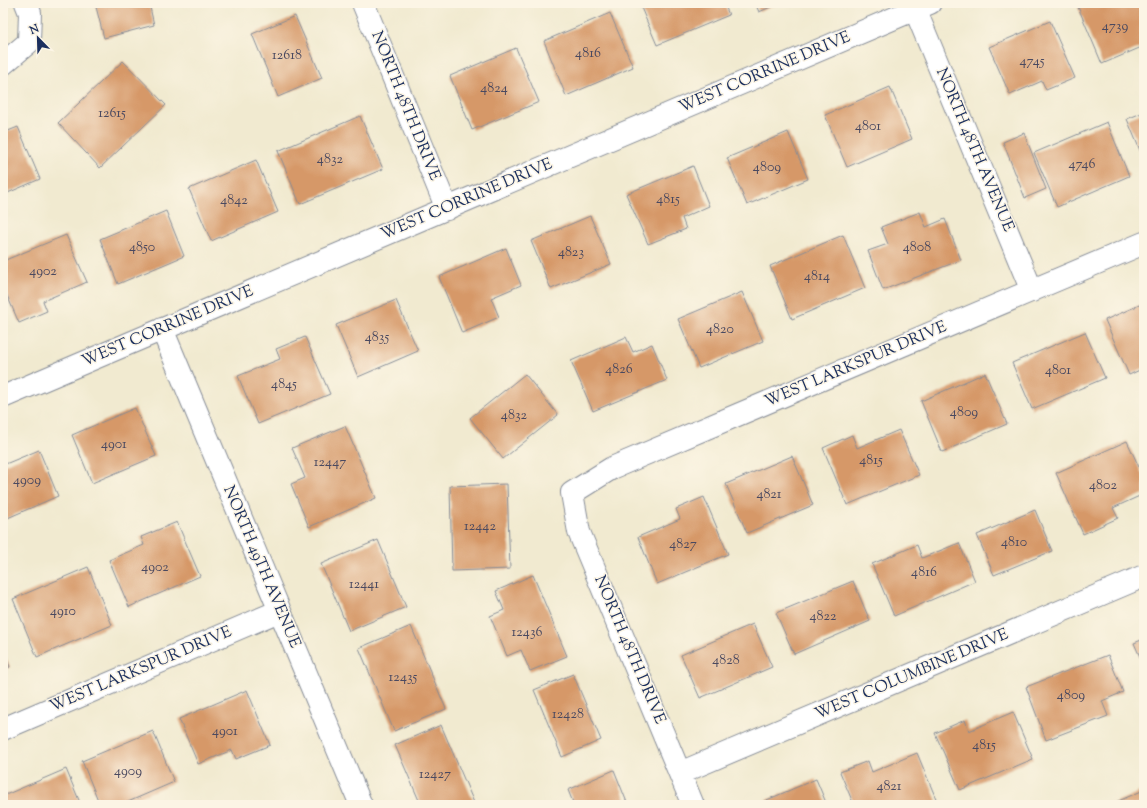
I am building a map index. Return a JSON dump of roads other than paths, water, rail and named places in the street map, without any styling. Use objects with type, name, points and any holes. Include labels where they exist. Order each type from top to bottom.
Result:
[{"type":"street","points":[[3,64],[29,42],[30,13],[26,3]]},
{"type":"street","name":"NORTH 48TH DRIVE","points":[[363,3],[447,209]]},
{"type":"street","name":"WEST CORRINE DRIVE","points":[[3,397],[922,6]]},
{"type":"street","name":"NORTH 48TH AVENUE","points":[[922,6],[1032,291]]},
{"type":"street","name":"WEST LARKSPUR DRIVE","points":[[572,493],[612,468],[1144,243]]},
{"type":"street","name":"NORTH 49TH AVENUE","points":[[162,329],[361,805]]},
{"type":"street","name":"NORTH 48TH DRIVE","points":[[572,493],[579,532],[693,805]]},
{"type":"street","name":"WEST COLUMBINE DRIVE","points":[[680,773],[1144,576]]},
{"type":"street","name":"WEST LARKSPUR DRIVE","points":[[3,729],[280,611]]}]
